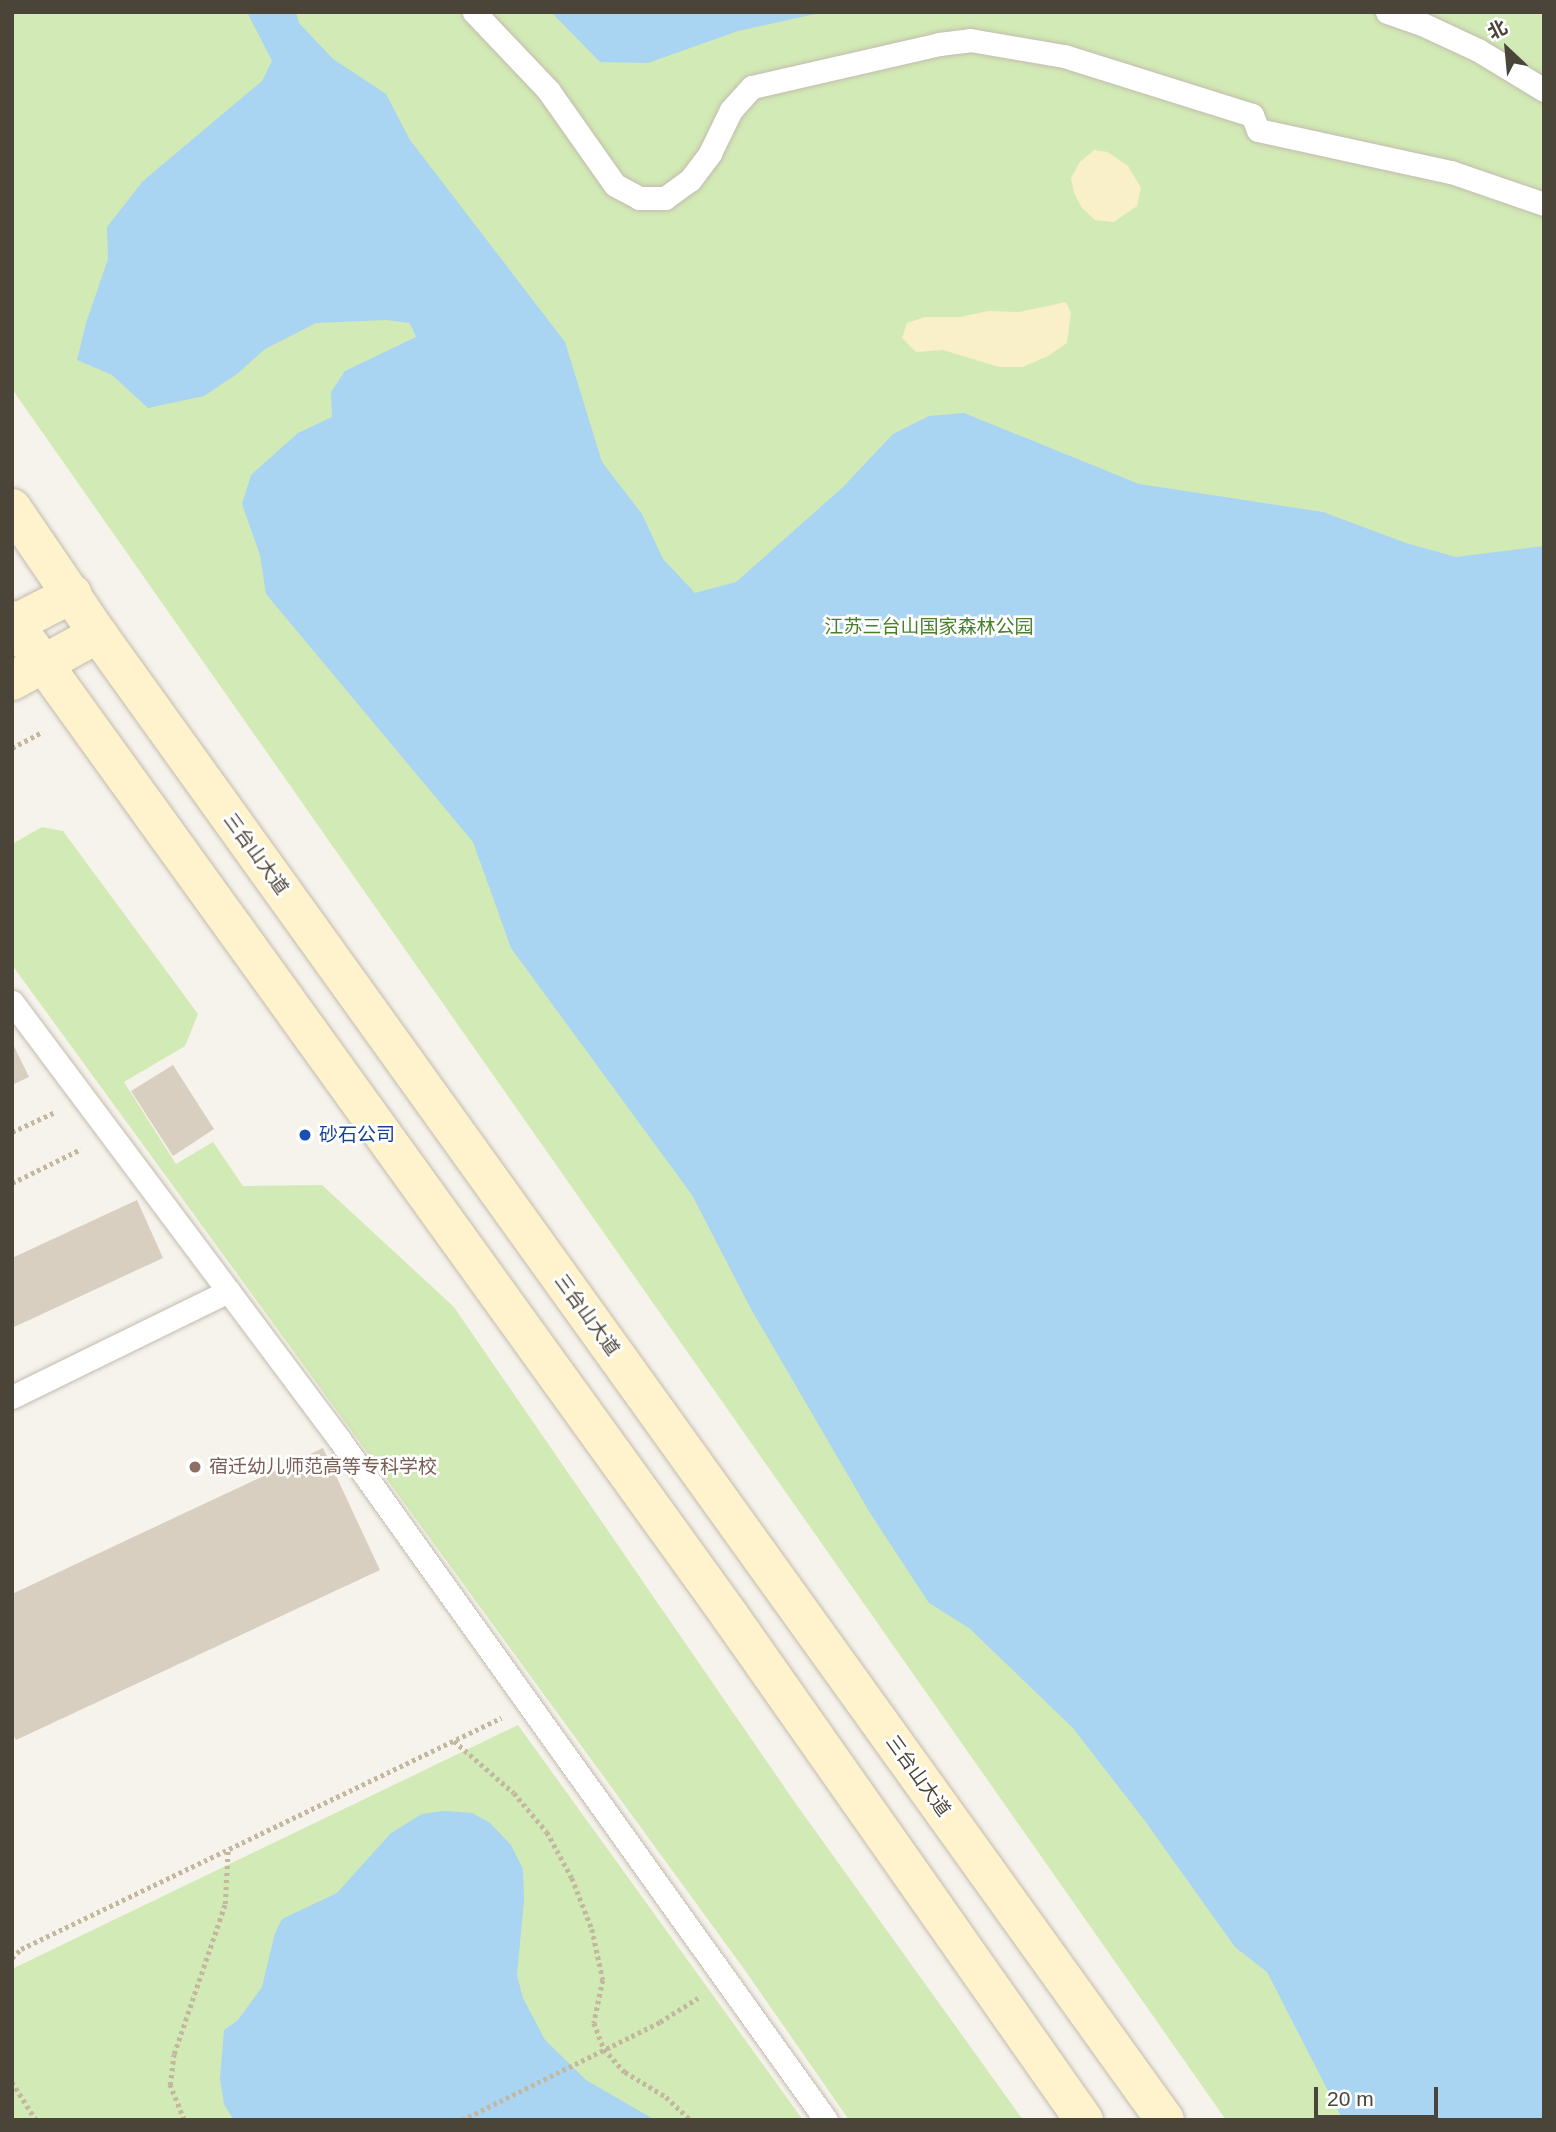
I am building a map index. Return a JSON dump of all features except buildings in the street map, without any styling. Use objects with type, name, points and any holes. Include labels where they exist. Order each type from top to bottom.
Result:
[{"type":"main road","name":"三台山大道","points":[[12,508],[98,634],[1165,2120]]},
{"type":"main road","points":[[72,594],[13,623],[46,663],[722,1604],[1084,2120]]},
{"type":"main road","points":[[12,681],[98,634]]},
{"type":"lane","points":[[474,12],[548,90],[615,185],[639,198],[665,198],[690,180],[710,153],[731,110],[752,87],[939,44],[970,40],[1064,56],[1252,115],[1258,131],[1451,172],[1544,204]]},
{"type":"lane","points":[[1387,12],[1422,24],[1478,50],[1544,90]]},
{"type":"lane","points":[[12,1002],[228,1291],[530,1704],[827,2120]]},
{"type":"lane","points":[[12,1396],[228,1291]]},
{"type":"path","points":[[12,1132],[84,1098]]},
{"type":"path","points":[[12,1182],[111,1134]]},
{"type":"path","points":[[12,1958],[21,1949],[530,1704]]},
{"type":"path","points":[[454,1741],[514,1793],[547,1832],[572,1878],[592,1929],[603,1980],[594,2023],[604,2049],[625,2072],[666,2097],[691,2120]]},
{"type":"path","points":[[184,2120],[170,2085],[174,2054],[225,1904],[228,1849]]},
{"type":"path","points":[[462,2120],[660,2022],[728,1978]]},
{"type":"path","points":[[12,2082],[36,2120]]},
{"type":"green space","name":"江苏三台山国家森林公园","points":[[12,12],[1544,12],[1544,2120],[1226,2120],[12,389]]},
{"type":"green space","points":[[42,827],[63,831],[198,1014],[185,1046],[124,1082],[176,1164],[213,1142],[243,1186],[322,1185],[454,1307],[796,1804],[1023,2120],[849,2120],[744,1969],[12,965],[12,844]]},
{"type":"green space","points":[[518,1725],[803,2120],[12,2120],[12,1969]]},
{"type":"sand","points":[[1094,150],[1108,152],[1128,166],[1141,188],[1137,206],[1114,222],[1095,220],[1082,208],[1074,193],[1071,178],[1080,162]]},
{"type":"sand","points":[[1066,302],[1071,313],[1067,343],[1048,356],[1023,367],[999,367],[943,350],[916,352],[902,338],[907,323],[925,317],[960,317],[988,311],[1019,312]]},
{"type":"water","name":"江苏三台山国家森林公园","points":[[247,12],[296,12],[299,23],[333,59],[386,94],[410,140],[565,342],[602,462],[642,514],[663,559],[695,593],[736,582],[843,487],[893,434],[929,416],[964,413],[1139,484],[1323,512],[1406,543],[1456,557],[1544,546],[1544,2120],[1343,2120],[1267,1972],[1235,1947],[1145,1821],[1073,1728],[969,1628],[929,1603],[870,1513],[751,1309],[692,1195],[511,948],[473,842],[266,594],[260,555],[242,504],[251,475],[298,433],[332,417],[331,392],[345,371],[416,337],[410,323],[386,320],[316,323],[265,349],[237,374],[204,396],[148,408],[112,375],[77,360],[86,323],[108,259],[107,227],[143,181],[262,81],[272,61]]},
{"type":"water","points":[[551,12],[824,12],[738,31],[648,63],[600,62]]},
{"type":"water","points":[[444,1811],[472,1813],[489,1822],[511,1845],[523,1869],[524,1900],[517,1975],[523,1998],[545,2040],[586,2080],[655,2120],[233,2119],[224,2104],[220,2079],[224,2030],[238,2020],[262,1987],[275,1933],[282,1919],[337,1893],[391,1833],[422,1814]]},
{"type":"place","name":"砂石公司","points":[[305,1135]]},
{"type":"place","name":"宿迁幼儿师范高等专科学校","points":[[195,1467]]}]
